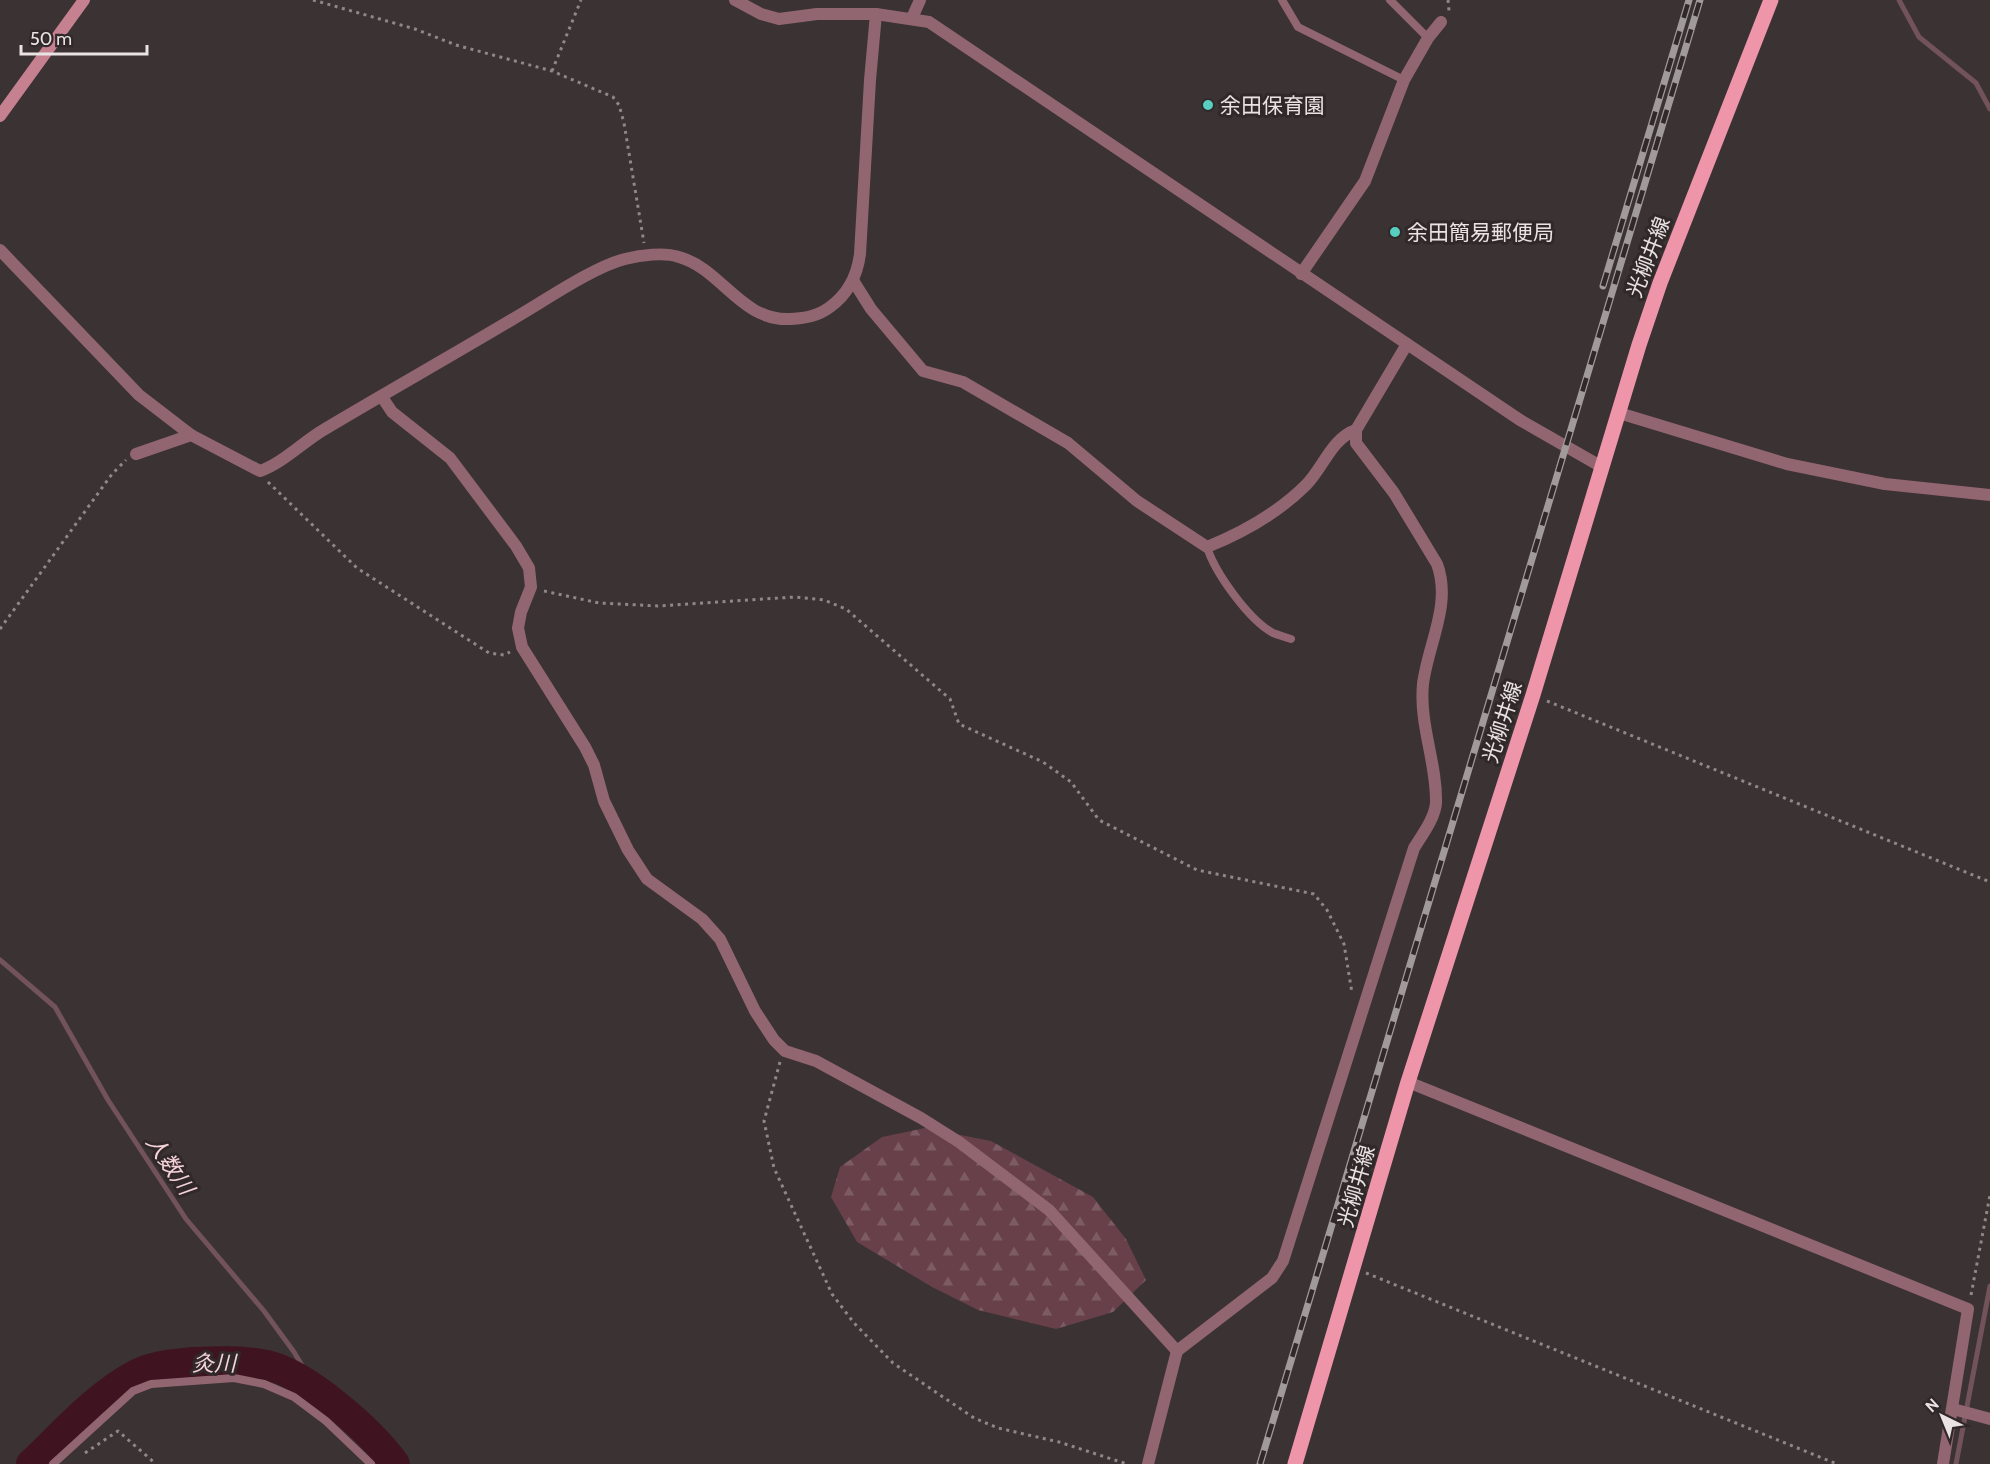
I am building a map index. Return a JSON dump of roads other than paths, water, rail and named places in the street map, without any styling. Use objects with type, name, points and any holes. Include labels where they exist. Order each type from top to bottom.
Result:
[{"type":"main road","name":"光柳井線","points":[[1295,1464],[1408,1082],[1533,695],[1618,413],[1660,283],[1771,0]]},
{"type":"street","points":[[0,116],[84,0]]},
{"type":"street","points":[[735,0],[761,14],[779,19],[817,14],[876,14],[929,22],[1183,194],[1243,231],[1301,274],[1520,420],[1602,467]]},
{"type":"street","points":[[912,18],[920,0]]},
{"type":"street","points":[[0,250],[139,395],[191,435],[260,471],[268,468],[309,438],[573,284],[624,260],[678,256],[698,265],[759,314],[783,320],[807,318],[823,312],[838,301],[854,282],[860,255],[876,14]]},
{"type":"street","points":[[1301,274],[1365,181],[1404,80],[1428,38],[1441,22]]},
{"type":"street","points":[[854,282],[871,309],[923,371],[963,382],[1068,443],[1137,501],[1208,547],[1255,525],[1292,498],[1308,483],[1340,441],[1356,430]]},
{"type":"street","points":[[1148,1464],[1177,1350],[1272,1278],[1283,1261],[1414,848],[1429,823],[1436,804],[1423,722],[1423,685],[1441,612],[1442,576],[1394,493],[1356,443],[1356,430],[1372,399],[1407,344]]},
{"type":"street","points":[[382,397],[392,412],[450,458],[516,546],[529,568],[531,587],[521,612],[518,628],[522,647],[585,747],[594,765],[604,801],[628,850],[647,879],[702,919],[720,939],[755,1011],[774,1040],[785,1050],[816,1061],[921,1118],[1026,1191],[1049,1210],[1177,1350]]},
{"type":"street","points":[[1618,413],[1787,464],[1886,484],[1990,495]]},
{"type":"street","points":[[136,454],[191,435]]},
{"type":"street","points":[[1408,1082],[1968,1309],[1957,1409],[1942,1464]]},
{"type":"street","points":[[1957,1409],[1990,1419]]},
{"type":"lane","points":[[1282,0],[1298,27],[1404,80]]},
{"type":"lane","points":[[1390,0],[1428,38]]},
{"type":"lane","points":[[1208,547],[1210,556],[1232,590],[1254,618],[1273,633],[1291,639]]},
{"type":"lane","points":[[53,1464],[133,1391],[151,1384],[234,1378],[264,1384],[294,1397],[326,1420],[371,1464]]},
{"type":"waterway","points":[[1899,0],[1919,37],[1976,83],[1990,109]]},
{"type":"waterway","name":"人数川","points":[[0,960],[55,1007],[108,1100],[186,1219],[264,1311],[294,1352],[316,1389]]},
{"type":"waterway","points":[[1956,1464],[1990,1286]]},
{"type":"waterway","name":"灸川","points":[[31,1464],[94,1404],[135,1375],[164,1366],[221,1361],[266,1365],[300,1379],[354,1420],[395,1464]]},
{"type":"railway","points":[[1603,286],[1689,0]]},
{"type":"railway","points":[[1260,1464],[1700,0]]},
{"type":"place","name":"余田保育園","points":[[1208,105]]},
{"type":"place","name":"余田簡易郵便局","points":[[1395,232]]}]
